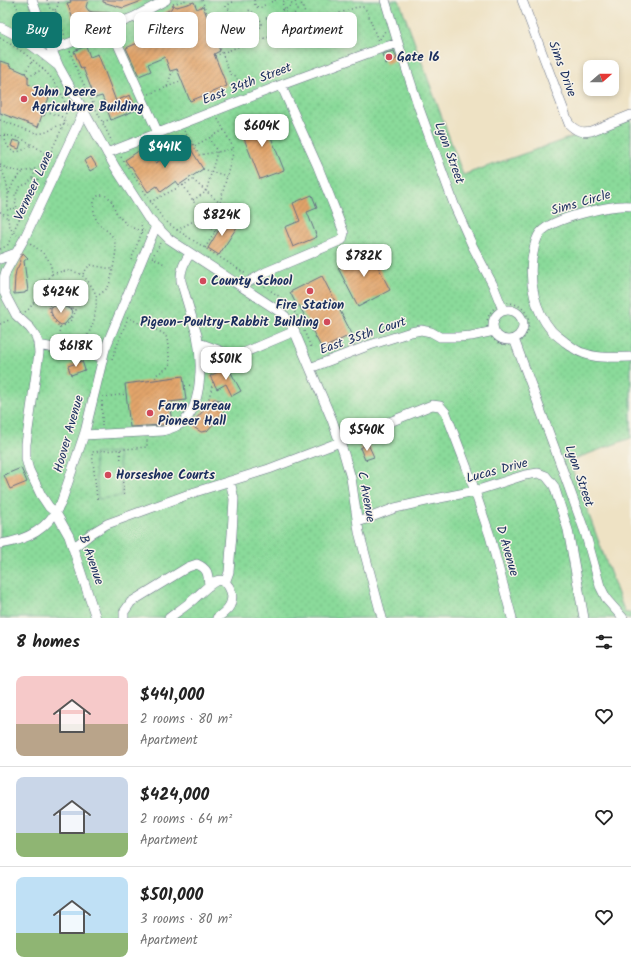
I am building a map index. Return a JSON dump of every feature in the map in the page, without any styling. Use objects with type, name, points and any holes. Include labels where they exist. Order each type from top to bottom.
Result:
[{"type":"street","name":"C Avenue","points":[[32,0],[51,49],[60,67],[107,153],[154,230],[166,236],[281,313],[285,316],[295,332],[332,420],[351,478],[359,532],[382,618]]},
{"type":"street","points":[[126,20],[166,0]]},
{"type":"street","name":"Lyon Street","points":[[385,0],[419,108],[455,207],[473,247],[493,285],[502,307]]},
{"type":"street","name":"Sims Drive","points":[[522,0],[569,124],[579,132],[585,132],[631,115]]},
{"type":"street","points":[[0,27],[12,34]]},
{"type":"street","name":"East 34th Street","points":[[107,153],[281,85],[380,48],[398,43]]},
{"type":"street","points":[[51,49],[68,44]]},
{"type":"street","points":[[34,48],[60,67]]},
{"type":"street","points":[[120,48],[158,133]]},
{"type":"street","points":[[241,286],[266,272],[342,240],[344,233],[318,166],[281,85]]},
{"type":"street","name":"Vermeer Lane","points":[[4,287],[6,271],[24,239],[84,111]]},
{"type":"street","name":"Sims Circle","points":[[631,206],[616,206],[585,213],[562,219],[546,227],[541,232],[534,244],[531,267],[532,288],[539,311],[552,331],[583,354],[597,357],[631,358]]},
{"type":"street","name":"Hoover Avenue","points":[[0,544],[12,542],[39,531],[56,513],[62,503],[84,435],[102,357],[124,315],[154,230]]},
{"type":"street","points":[[1,255],[16,253]]},
{"type":"street","points":[[84,435],[163,431],[174,428],[183,422],[191,413],[197,395],[199,376],[199,343],[181,281],[182,269],[190,253]]},
{"type":"street","points":[[0,278],[4,287],[4,292],[16,315],[36,336],[39,353],[26,444],[26,459],[28,470],[41,495],[49,507],[56,513]]},
{"type":"street","points":[[502,307],[517,312],[525,318],[522,333],[515,341],[503,339],[491,332],[494,319],[502,307]]},
{"type":"street","points":[[525,318],[539,311]]},
{"type":"street","name":"East 35th Court","points":[[309,364],[421,330],[448,337],[471,336],[491,332]]},
{"type":"street","points":[[199,343],[229,354],[241,354],[295,332]]},
{"type":"street","name":"Lyon Street","points":[[515,341],[585,532],[600,586],[607,600],[623,618]]},
{"type":"street","points":[[38,345],[102,357]]},
{"type":"street","name":"D Avenue","points":[[340,442],[432,405],[440,406],[446,413],[475,491],[490,536],[512,618]]},
{"type":"street","points":[[73,548],[92,533],[107,524],[195,492],[269,469],[340,442]]},
{"type":"street","name":"Lucas Drive","points":[[358,522],[395,508],[435,498],[475,491],[524,475],[538,473],[546,476],[554,486],[568,530],[584,618]]},
{"type":"street","points":[[225,583],[229,572],[233,520],[234,499],[230,481]]},
{"type":"street","name":"B Avenue","points":[[56,513],[69,536],[96,618]]},
{"type":"street","points":[[124,618],[124,612],[131,602],[188,567],[197,564],[205,568],[209,576],[209,586]]},
{"type":"street","points":[[169,618],[217,580],[225,583],[230,589],[231,602],[225,612],[217,618]]},
{"type":"path","points":[[14,0],[19,12]]},
{"type":"path","points":[[47,0],[50,9],[55,10]]},
{"type":"path","points":[[59,0],[55,10],[76,68],[116,149],[163,219],[177,230],[281,297],[295,312],[312,347]]},
{"type":"path","points":[[202,0],[230,74],[236,76],[243,94]]},
{"type":"path","points":[[254,0],[255,5],[258,8],[267,3]]},
{"type":"path","points":[[271,2],[276,0]]},
{"type":"path","points":[[288,0],[282,3],[288,16],[297,10],[295,0]]},
{"type":"path","points":[[282,10],[288,8],[295,0]]},
{"type":"path","points":[[300,0],[305,12]]},
{"type":"path","points":[[231,12],[226,7],[226,4],[233,2]]},
{"type":"path","points":[[343,12],[357,7],[363,7],[367,11],[380,48]]},
{"type":"path","points":[[259,28],[262,26],[260,21],[262,19]]},
{"type":"path","points":[[0,38],[15,47],[43,69],[53,80],[66,107],[64,124],[7,246],[1,255]]},
{"type":"path","points":[[215,56],[255,40],[267,38]]},
{"type":"path","points":[[25,73],[33,60]]},
{"type":"path","points":[[28,77],[43,69]]},
{"type":"path","points":[[167,87],[172,72],[178,70]]},
{"type":"path","points":[[142,96],[182,81]]},
{"type":"path","points":[[46,111],[65,118]]},
{"type":"path","points":[[177,230],[219,206],[234,149],[216,114]]},
{"type":"path","points":[[103,122],[111,119]]},
{"type":"path","points":[[0,120],[40,134],[64,124],[75,130]]},
{"type":"path","points":[[181,128],[199,155],[234,149]]},
{"type":"path","points":[[194,146],[224,130]]},
{"type":"path","points":[[0,136],[24,140],[49,156]]},
{"type":"path","points":[[4,136],[6,145],[11,151],[18,152],[32,145]]},
{"type":"path","points":[[193,200],[206,192],[212,172],[217,152],[210,138]]},
{"type":"path","points":[[0,166],[9,170],[23,172],[45,165]]},
{"type":"path","points":[[0,166],[8,194],[7,218]]},
{"type":"path","points":[[203,169],[227,176]]},
{"type":"path","points":[[10,209],[17,208],[15,193],[18,192],[21,186],[27,184],[33,178],[33,170]]},
{"type":"path","points":[[8,194],[14,181],[23,172]]},
{"type":"path","points":[[131,260],[142,230],[140,218],[137,212],[151,202],[193,180],[220,203]]},
{"type":"path","points":[[183,185],[212,230],[215,232]]},
{"type":"path","points":[[96,297],[108,286],[116,249],[115,243],[110,234],[98,223],[93,212],[95,199],[102,195],[108,197],[122,220],[132,228],[154,230]]},
{"type":"path","points":[[219,206],[225,207],[234,216],[231,223]]},
{"type":"path","points":[[0,212],[2,212],[7,218],[13,232],[45,255],[50,264],[52,274]]},
{"type":"path","points":[[205,248],[230,212]]},
{"type":"path","points":[[166,236],[152,257],[166,265]]},
{"type":"path","points":[[1,255],[7,246]]},
{"type":"path","points":[[82,275],[91,265],[112,269]]},
{"type":"path","points":[[19,317],[29,308],[36,298],[41,281],[60,271],[73,271],[82,275],[93,287],[96,297],[94,320],[86,338],[84,354]]},
{"type":"path","points":[[36,298],[49,305],[60,303],[76,310],[68,323],[60,327]]},
{"type":"path","points":[[507,303],[514,304],[525,311],[525,318],[529,325],[524,339],[515,341],[511,346],[496,343],[491,338],[491,332],[486,324],[490,312],[495,307],[502,307],[507,303]]},
{"type":"path","points":[[49,305],[50,312],[55,323],[60,327]]},
{"type":"path","points":[[112,358],[124,315],[163,333],[167,338],[170,364],[167,368],[156,375],[155,380]]},
{"type":"path","points":[[57,349],[60,327]]},
{"type":"path","points":[[208,406],[213,382]]},
{"type":"path","points":[[102,434],[102,397],[104,391]]},
{"type":"path","points":[[102,397],[126,394]]},
{"type":"path","points":[[97,498],[92,452],[148,448],[146,432]]},
{"type":"path","points":[[120,450],[124,497]]},
{"type":"green space","points":[[0,0],[399,0],[463,175],[572,137],[585,136],[631,119],[631,438],[569,461],[625,613],[631,612],[631,618],[0,618]]},
{"type":"green space","name":"Horseshoe Courts","points":[[118,452],[122,496],[98,499],[94,454]]},
{"type":"building","points":[[70,0],[88,0],[86,7],[89,11],[93,12],[70,12],[67,3],[71,2]]},
{"type":"building","points":[[103,0],[142,1],[123,8],[103,2]]},
{"type":"building","points":[[194,2],[197,9],[203,6],[206,14],[206,48],[219,48],[220,51],[214,54],[227,86],[190,101],[177,69],[170,71],[165,57],[148,64],[151,71],[139,76],[126,48],[134,45],[134,48],[198,48],[198,12],[165,12],[171,9],[173,5],[177,7]]},
{"type":"building","points":[[81,48],[87,48],[90,57],[98,54],[116,101],[130,95],[136,110],[111,120],[102,96],[95,98],[83,68],[81,69],[74,51]]},
{"type":"building","name":"Gate 16","points":[[394,51],[397,59],[386,64],[382,54]]},
{"type":"building","name":"John Deere Agriculture Building","points":[[0,61],[10,64],[9,66],[25,73],[28,77],[28,84],[51,93],[46,105],[48,105],[46,111],[44,116],[42,115],[38,127],[0,113]]},
{"type":"building","points":[[263,117],[284,170],[260,179],[239,126]]},
{"type":"building","points":[[13,140],[21,142],[19,149],[11,146]]},
{"type":"building","points":[[189,146],[203,169],[179,185],[176,181],[161,192],[157,186],[148,192],[131,166],[130,167],[125,160],[140,150],[147,160],[151,157],[155,163]]},
{"type":"building","points":[[91,157],[97,167],[90,171],[84,161]]},
{"type":"building","points":[[312,195],[317,208],[307,212],[317,237],[293,247],[285,227],[300,221],[293,203]]},
{"type":"building","points":[[225,220],[237,227],[219,255],[208,248]]},
{"type":"building","points":[[359,251],[362,256],[370,251],[390,290],[358,307],[338,268],[350,261],[348,257]]},
{"type":"building","points":[[23,253],[28,258],[24,261],[28,291],[25,293],[14,294],[16,271]]},
{"type":"building","name":"Pigeon-Poultry-Rabbit Building","points":[[322,276],[352,334],[322,349],[299,305],[297,306],[290,292]]},
{"type":"building","points":[[57,305],[64,306],[73,311],[65,324],[61,325],[58,323],[54,319],[51,312],[51,307]]},
{"type":"building","points":[[82,361],[85,370],[71,375],[68,366]]},
{"type":"building","points":[[224,369],[225,371],[229,369],[241,391],[232,396],[226,384],[217,389],[210,376]]},
{"type":"building","name":"Farm Bureau Pioneer Hall","points":[[183,376],[186,400],[169,402],[172,422],[162,425],[130,427],[125,384]]},
{"type":"building","points":[[214,399],[220,400],[225,405],[225,410],[207,431],[201,432],[195,428],[194,421]]},
{"type":"building","points":[[368,444],[374,457],[365,460],[360,448]]},
{"type":"building","points":[[21,468],[27,482],[10,489],[4,475]]},
{"type":"place","name":"Gate 16","points":[[389,57]]},
{"type":"place","name":"John Deere Agriculture Building","points":[[24,99]]},
{"type":"place","name":"County School","points":[[203,281]]},
{"type":"place","name":"Fire Station","points":[[310,291]]},
{"type":"place","name":"Pigeon-Poultry-Rabbit Building","points":[[327,322]]},
{"type":"place","name":"Farm Bureau Pioneer Hall","points":[[150,413]]},
{"type":"place","name":"Horseshoe Courts","points":[[108,475]]}]
